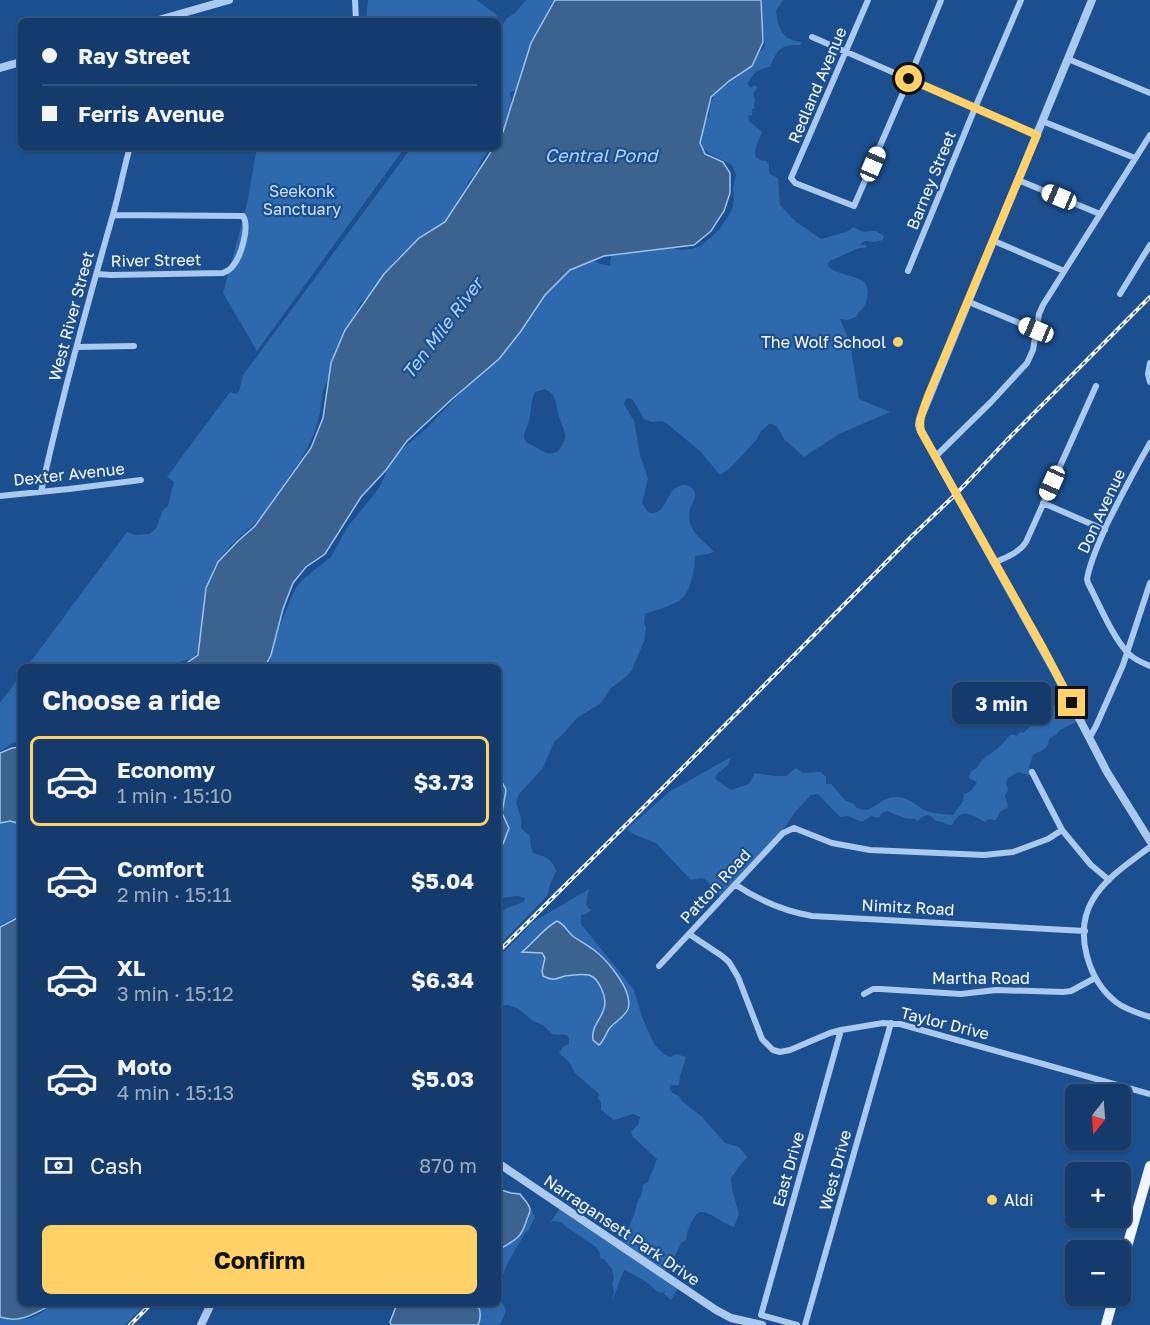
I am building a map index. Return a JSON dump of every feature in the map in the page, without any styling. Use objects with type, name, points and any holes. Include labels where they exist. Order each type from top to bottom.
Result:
[{"type":"main road","points":[[1129,1240],[1149,1170]]},
{"type":"main road","points":[[1106,1325],[1111,1306]]},
{"type":"street","points":[[355,0],[356,18]]},
{"type":"street","name":"Redland Avenue","points":[[868,0],[791,178],[795,183],[855,206],[909,79]]},
{"type":"street","points":[[909,79],[941,0]]},
{"type":"street","name":"Barney Street","points":[[908,271],[1021,0]]},
{"type":"street","points":[[166,18],[224,1]]},
{"type":"street","points":[[1089,1],[1068,59],[919,425],[1054,670],[1113,783],[1150,841]]},
{"type":"street","points":[[812,37],[1037,135]]},
{"type":"street","points":[[1068,59],[1150,93]]},
{"type":"street","points":[[0,68],[18,63]]},
{"type":"street","points":[[1042,121],[1135,158]]},
{"type":"street","points":[[936,456],[1027,363],[1033,350],[1042,305],[1150,135]]},
{"type":"street","name":"West River Street","points":[[41,492],[129,150]]},
{"type":"street","points":[[1018,180],[1100,214]]},
{"type":"street","name":"River Street","points":[[97,274],[223,273],[232,267],[243,243],[246,228],[243,216],[113,215]]},
{"type":"street","points":[[994,241],[1064,271]]},
{"type":"street","points":[[1120,294],[1150,245]]},
{"type":"street","points":[[969,302],[1036,330]]},
{"type":"street","points":[[77,347],[134,346]]},
{"type":"street","points":[[1150,363],[1148,374],[1150,382]]},
{"type":"street","points":[[994,563],[1023,548],[1096,386]]},
{"type":"street","name":"Don Avenue","points":[[1128,654],[1106,620],[1088,583],[1088,573],[1122,492],[1150,443]]},
{"type":"street","name":"Dexter Avenue","points":[[0,495],[141,480]]},
{"type":"street","points":[[1043,503],[1105,530]]},
{"type":"street","points":[[1090,737],[1128,654],[1150,583]]},
{"type":"street","points":[[1128,654],[1150,666]]},
{"type":"street","points":[[1032,772],[1062,830],[1091,865],[1109,880]]},
{"type":"street","name":"Patton Road","points":[[658,966],[783,833],[794,828],[848,847],[984,855],[1013,852],[1048,839],[1062,830]]},
{"type":"street","points":[[1150,847],[1115,873],[1092,901],[1086,917],[1084,938],[1095,978],[1107,994],[1122,1007],[1150,1017]]},
{"type":"street","name":"Nimitz Road","points":[[736,885],[768,903],[812,916],[1085,931]]},
{"type":"street","name":"Taylor Drive","points":[[689,934],[729,962],[738,977],[762,1039],[773,1050],[780,1052],[790,1050],[841,1030],[891,1023],[900,1024],[1150,1094]]},
{"type":"street","name":"Martha Road","points":[[864,994],[873,989],[961,994],[996,990],[1063,993],[1095,978]]},
{"type":"street","name":"West Drive","points":[[805,1325],[891,1023]]},
{"type":"street","name":"East Drive","points":[[797,1325],[760,1315],[841,1030]]},
{"type":"street","name":"Narragansett Park Drive","points":[[501,1165],[732,1323],[762,1325]]},
{"type":"street","points":[[201,1325],[210,1306]]},
{"type":"green space","points":[[368,0],[476,0],[498,16],[496,18],[366,18]]},
{"type":"green space","points":[[526,0],[557,0],[522,87],[510,93],[512,126],[501,132],[501,27],[508,17],[514,14]]},
{"type":"green space","points":[[763,0],[783,0],[776,11],[780,28],[790,39],[802,42],[800,45],[780,49],[770,67],[756,72],[747,84],[751,88],[754,85],[758,87],[753,94],[755,108],[752,109],[752,115],[748,116],[749,121],[762,132],[755,154],[760,160],[769,164],[770,174],[778,178],[780,205],[796,222],[821,239],[846,232],[854,227],[862,231],[876,231],[884,236],[883,240],[865,241],[859,245],[866,245],[866,248],[859,248],[830,261],[827,265],[840,273],[862,280],[866,285],[868,292],[866,302],[856,317],[848,320],[840,319],[850,343],[859,399],[890,412],[839,434],[804,457],[784,439],[777,427],[769,424],[729,469],[720,475],[700,451],[666,423],[644,419],[633,400],[626,399],[624,404],[634,421],[640,455],[648,479],[642,503],[650,513],[656,512],[664,506],[672,491],[677,487],[690,486],[695,496],[690,511],[690,523],[697,535],[714,552],[695,556],[692,580],[684,597],[671,605],[645,614],[644,641],[632,670],[611,688],[601,703],[577,718],[554,742],[543,768],[519,794],[516,803],[521,818],[521,828],[530,836],[533,853],[547,859],[556,871],[547,896],[501,944],[501,912],[524,902],[525,898],[518,896],[501,898],[501,845],[509,828],[502,813],[506,790],[501,780],[501,664],[269,664],[272,649],[295,589],[303,579],[331,557],[348,526],[374,495],[390,464],[400,452],[427,428],[535,313],[539,290],[588,258],[610,266],[611,255],[622,255],[631,248],[668,246],[680,250],[692,249],[702,245],[719,230],[732,210],[736,175],[732,165],[701,147],[696,136],[700,125],[709,116],[710,105],[715,93],[765,46],[759,22],[759,4]],"holes":[[[545,389],[552,394],[565,440],[557,452],[550,454],[525,441],[524,434],[535,392]]]},
{"type":"green space","name":"Seekonk Sanctuary","points":[[256,150],[403,150],[257,351],[223,293],[247,204]]},
{"type":"green space","points":[[410,150],[489,150],[444,225],[396,259],[392,269],[360,303],[323,391],[314,434],[302,458],[267,512],[231,545],[213,568],[200,650],[193,658],[175,664],[29,664],[127,532],[135,535],[150,534],[156,528],[163,510],[168,506],[174,482],[167,477],[230,392],[236,394],[239,391],[243,375]]},
{"type":"green space","points":[[18,679],[18,741],[0,751],[0,703]]},
{"type":"green space","points":[[1077,695],[1073,700],[1082,719],[1060,730],[1049,739],[1046,748],[1033,755],[1029,767],[1033,776],[1018,772],[1008,778],[1006,783],[1008,790],[1005,796],[1008,807],[1000,812],[996,820],[988,819],[985,822],[962,814],[950,825],[936,821],[928,815],[918,821],[887,811],[879,818],[871,816],[862,822],[848,816],[840,817],[818,794],[811,795],[722,899],[705,879],[691,880],[656,843],[633,834],[627,829],[669,792],[731,757],[728,765],[717,774],[715,779],[731,790],[749,784],[755,773],[786,776],[796,768],[803,773],[821,772],[826,777],[826,784],[831,784],[846,801],[865,810],[887,799],[901,797],[930,812],[953,815],[963,801],[964,794],[971,791],[977,782],[969,776],[984,758],[1011,734],[1017,736],[1020,732],[1023,733],[1062,699]]},
{"type":"green space","points":[[11,818],[18,819],[18,917],[0,925],[0,823]]},
{"type":"green space","points":[[589,889],[586,904],[591,910],[581,915],[581,924],[634,990],[642,1017],[654,1044],[670,1057],[676,1054],[686,1057],[679,1085],[671,1085],[671,1091],[702,1117],[725,1143],[739,1147],[747,1157],[731,1178],[739,1214],[734,1227],[706,1213],[701,1212],[696,1215],[686,1240],[681,1243],[672,1262],[663,1273],[679,1287],[671,1300],[664,1294],[665,1291],[658,1292],[645,1281],[625,1270],[612,1302],[614,1278],[612,1269],[604,1259],[600,1258],[596,1247],[562,1222],[550,1223],[562,1205],[619,1242],[630,1224],[643,1185],[648,1182],[657,1159],[633,1137],[631,1132],[639,1123],[640,1117],[633,1114],[614,1120],[601,1110],[599,1094],[575,1073],[569,1062],[559,1053],[569,1044],[567,1035],[552,1034],[543,1025],[533,1021],[517,1008],[501,1006],[501,955],[533,922]],"holes":[[[562,923],[570,934],[595,951],[626,1013],[609,1028],[601,1043],[595,1026],[603,1012],[604,1002],[597,980],[583,975],[572,975],[553,980],[542,971],[545,958],[542,953],[523,952],[547,927]]]},
{"type":"green space","points":[[531,1210],[535,1217],[506,1266],[501,1282],[501,1247],[525,1227]]},
{"type":"green space","points":[[501,1300],[506,1311],[500,1325],[478,1325],[481,1312],[474,1306],[501,1306]]},
{"type":"green space","points":[[49,1306],[144,1306],[125,1325],[0,1325],[0,1316],[28,1319]]},
{"type":"water","name":"Central Pond","points":[[555,0],[761,0],[763,42],[752,66],[729,81],[711,97],[700,143],[705,154],[723,162],[730,173],[730,193],[724,211],[711,231],[694,245],[604,256],[570,270],[545,295],[499,359],[407,441],[386,470],[361,497],[325,554],[306,567],[293,583],[266,664],[185,664],[198,655],[206,588],[218,562],[255,526],[311,448],[323,418],[331,363],[345,330],[384,274],[419,238],[445,222],[492,150],[501,150],[501,135],[531,43]]},
{"type":"water","points":[[18,747],[18,823],[10,821],[0,823],[0,753]]},
{"type":"water","points":[[501,780],[506,790],[502,813],[509,828],[501,845]]},
{"type":"water","points":[[18,918],[18,1306],[49,1306],[28,1316],[15,1319],[0,1317],[0,927]]},
{"type":"water","points":[[557,921],[606,961],[627,994],[628,1009],[609,1029],[599,1045],[593,1040],[593,1033],[605,1004],[596,980],[586,975],[555,979],[543,976],[545,958],[542,953],[522,952]]},
{"type":"water","points":[[501,1190],[520,1194],[530,1208],[525,1226],[513,1241],[501,1248]]},
{"type":"water","points":[[396,1306],[474,1306],[479,1308],[480,1312],[478,1325],[391,1325]]},
{"type":"railway","points":[[501,949],[1150,297]]},
{"type":"railway","points":[[130,1325],[149,1306]]},
{"type":"place","name":"The Wolf School","points":[[898,342]]},
{"type":"place","name":"Aldi","points":[[992,1200]]},
{"type":"route","points":[[909,79],[1037,135],[928,396],[919,425],[1072,703]]},
{"type":"water label","name":"Ten Mile River","points":[[442,328]]}]
